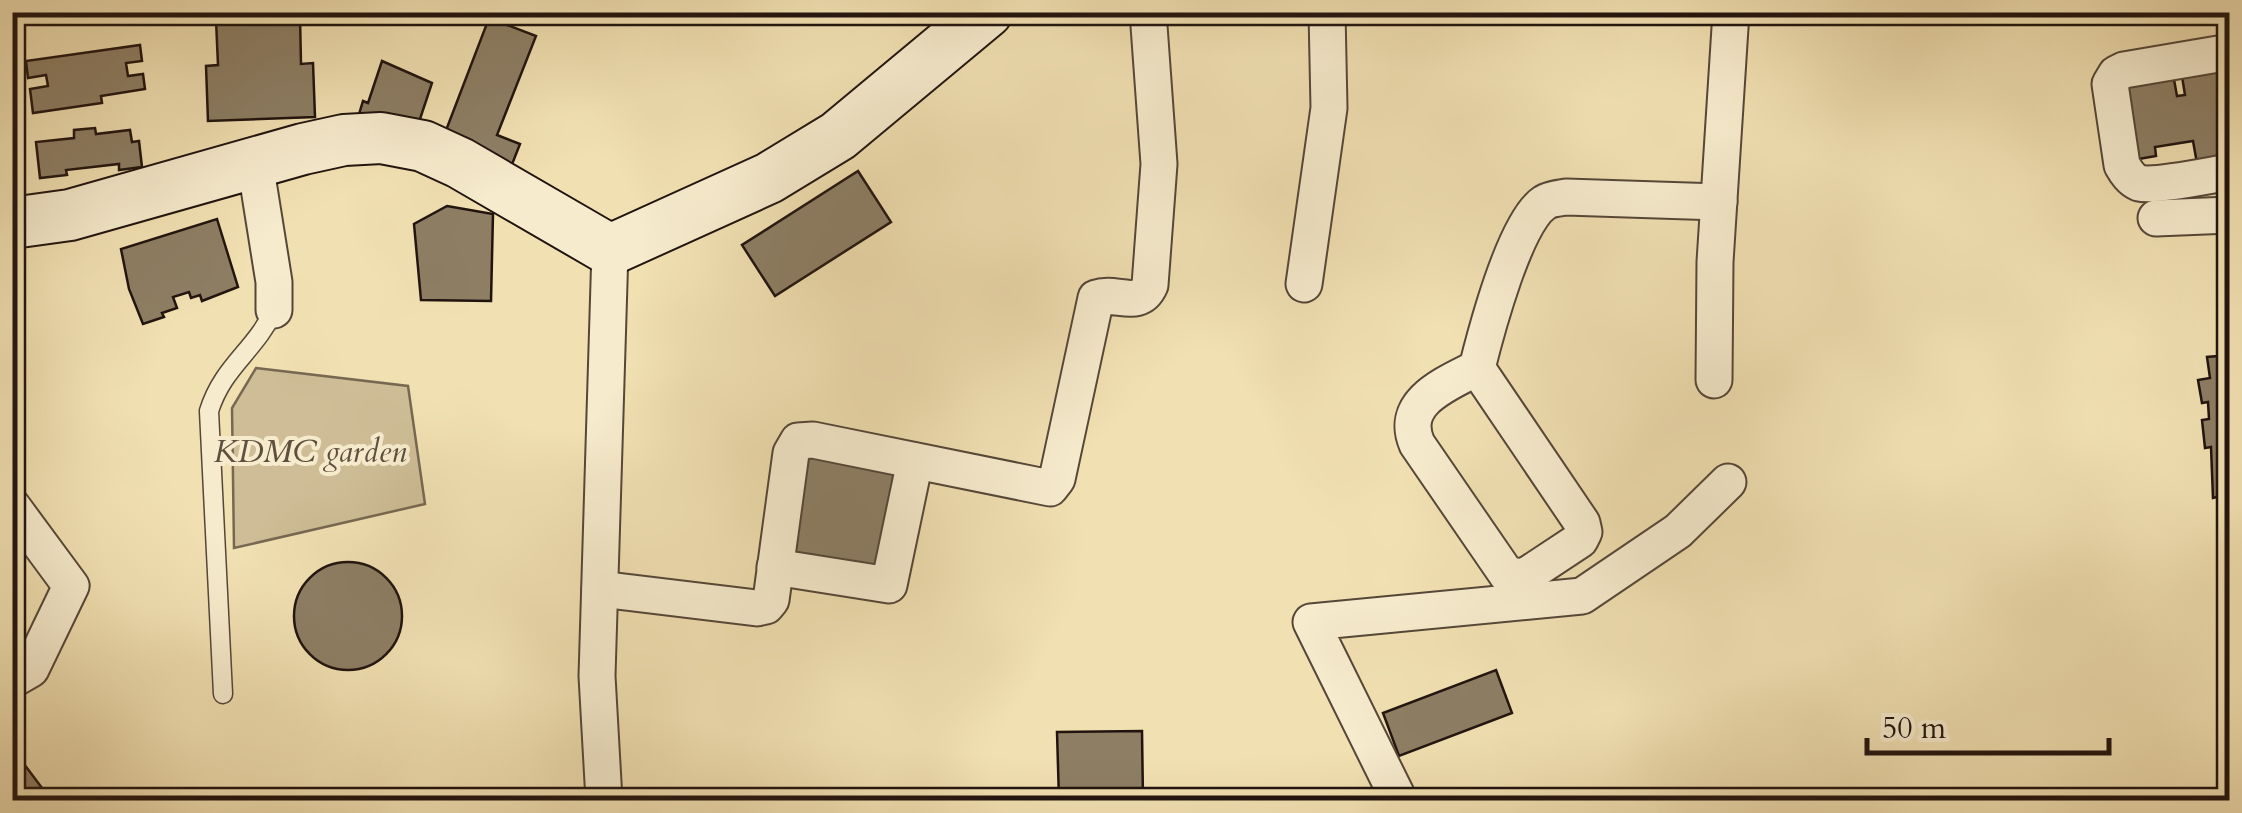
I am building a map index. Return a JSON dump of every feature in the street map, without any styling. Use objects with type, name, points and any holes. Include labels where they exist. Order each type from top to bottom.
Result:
[{"type":"street","points":[[610,250],[769,178],[838,136],[987,12]]},
{"type":"street","points":[[600,589],[766,606],[771,600],[791,453],[798,441],[812,440],[1050,488],[1057,479],[1096,298],[1105,295],[1137,300],[1150,285],[1159,164],[1148,12]]},
{"type":"street","points":[[1304,284],[1329,108],[1326,12]]},
{"type":"street","points":[[1714,380],[1719,202],[1731,12]]},
{"type":"street","points":[[2230,52],[2124,70],[2110,84],[2122,166],[2129,176],[2138,182],[2152,182],[2230,172]]},
{"type":"street","points":[[12,223],[70,215],[344,140],[381,138],[423,146],[460,163],[610,250]]},
{"type":"street","points":[[256,163],[274,282],[274,310]]},
{"type":"street","points":[[1477,368],[1582,523],[1584,532],[1580,540],[1524,577],[1507,575],[1417,444],[1410,430],[1413,414],[1420,404],[1477,368],[1499,288],[1528,224],[1544,202],[1566,196],[1719,202]]},
{"type":"street","points":[[2156,218],[2230,215]]},
{"type":"street","points":[[604,800],[598,676],[610,250]]},
{"type":"street","points":[[776,567],[890,584],[915,461]]},
{"type":"street","points":[[1399,800],[1311,622],[1582,596],[1678,532],[1728,482]]},
{"type":"street","points":[[12,506],[71,586],[19,665]]},
{"type":"lane","points":[[223,694],[209,411],[217,386],[264,332],[274,310]]},
{"type":"green space","name":"KDMC garden","points":[[256,368],[408,386],[425,504],[234,548],[232,408]]},
{"type":"building","points":[[338,12],[392,12],[339,18]]},
{"type":"building","points":[[1524,12],[1598,13],[1584,14],[1584,20],[1525,23]]},
{"type":"building","points":[[300,17],[301,64],[313,63],[315,117],[208,121],[206,66],[218,65],[216,20]]},
{"type":"building","points":[[489,18],[536,36],[497,135],[520,144],[509,172],[440,146]]},
{"type":"building","points":[[140,45],[142,61],[126,63],[128,76],[143,74],[145,89],[101,96],[102,103],[33,113],[30,89],[48,86],[46,75],[28,78],[26,61]]},
{"type":"building","points":[[382,61],[432,83],[415,134],[357,121],[363,101],[368,103]]},
{"type":"building","points":[[2180,64],[2224,64],[2230,95],[2230,163],[2198,169],[2193,141],[2155,147],[2156,156],[2127,161],[2114,85],[2173,74],[2177,96],[2185,95]]},
{"type":"building","points":[[95,128],[96,134],[130,130],[132,142],[139,141],[142,167],[119,170],[119,164],[66,170],[67,175],[40,178],[36,142],[74,138],[74,130]]},
{"type":"building","points":[[858,171],[891,222],[775,296],[742,245]]},
{"type":"building","points":[[447,206],[493,214],[491,301],[421,300],[414,224]]},
{"type":"building","points":[[217,219],[238,287],[202,301],[200,295],[191,298],[189,292],[173,297],[177,308],[143,324],[129,289],[121,249]]},
{"type":"building","points":[[2230,355],[2230,597],[2224,598],[2221,572],[2227,571],[2219,515],[2223,514],[2221,496],[2213,498],[2211,447],[2205,448],[2202,420],[2209,419],[2208,402],[2202,403],[2198,380],[2210,378],[2207,357]]},
{"type":"building","points":[[801,449],[905,469],[883,579],[780,559]]},
{"type":"building","points":[[348,562],[369,566],[386,578],[398,595],[402,616],[398,637],[386,654],[369,666],[348,670],[327,666],[310,654],[298,637],[294,616],[298,595],[310,578],[327,566]]},
{"type":"building","points":[[1496,670],[1512,713],[1399,756],[1383,713]]},
{"type":"building","points":[[1142,731],[1143,800],[1059,800],[1057,732]]},
{"type":"building","points":[[12,748],[51,800],[12,800]]}]
